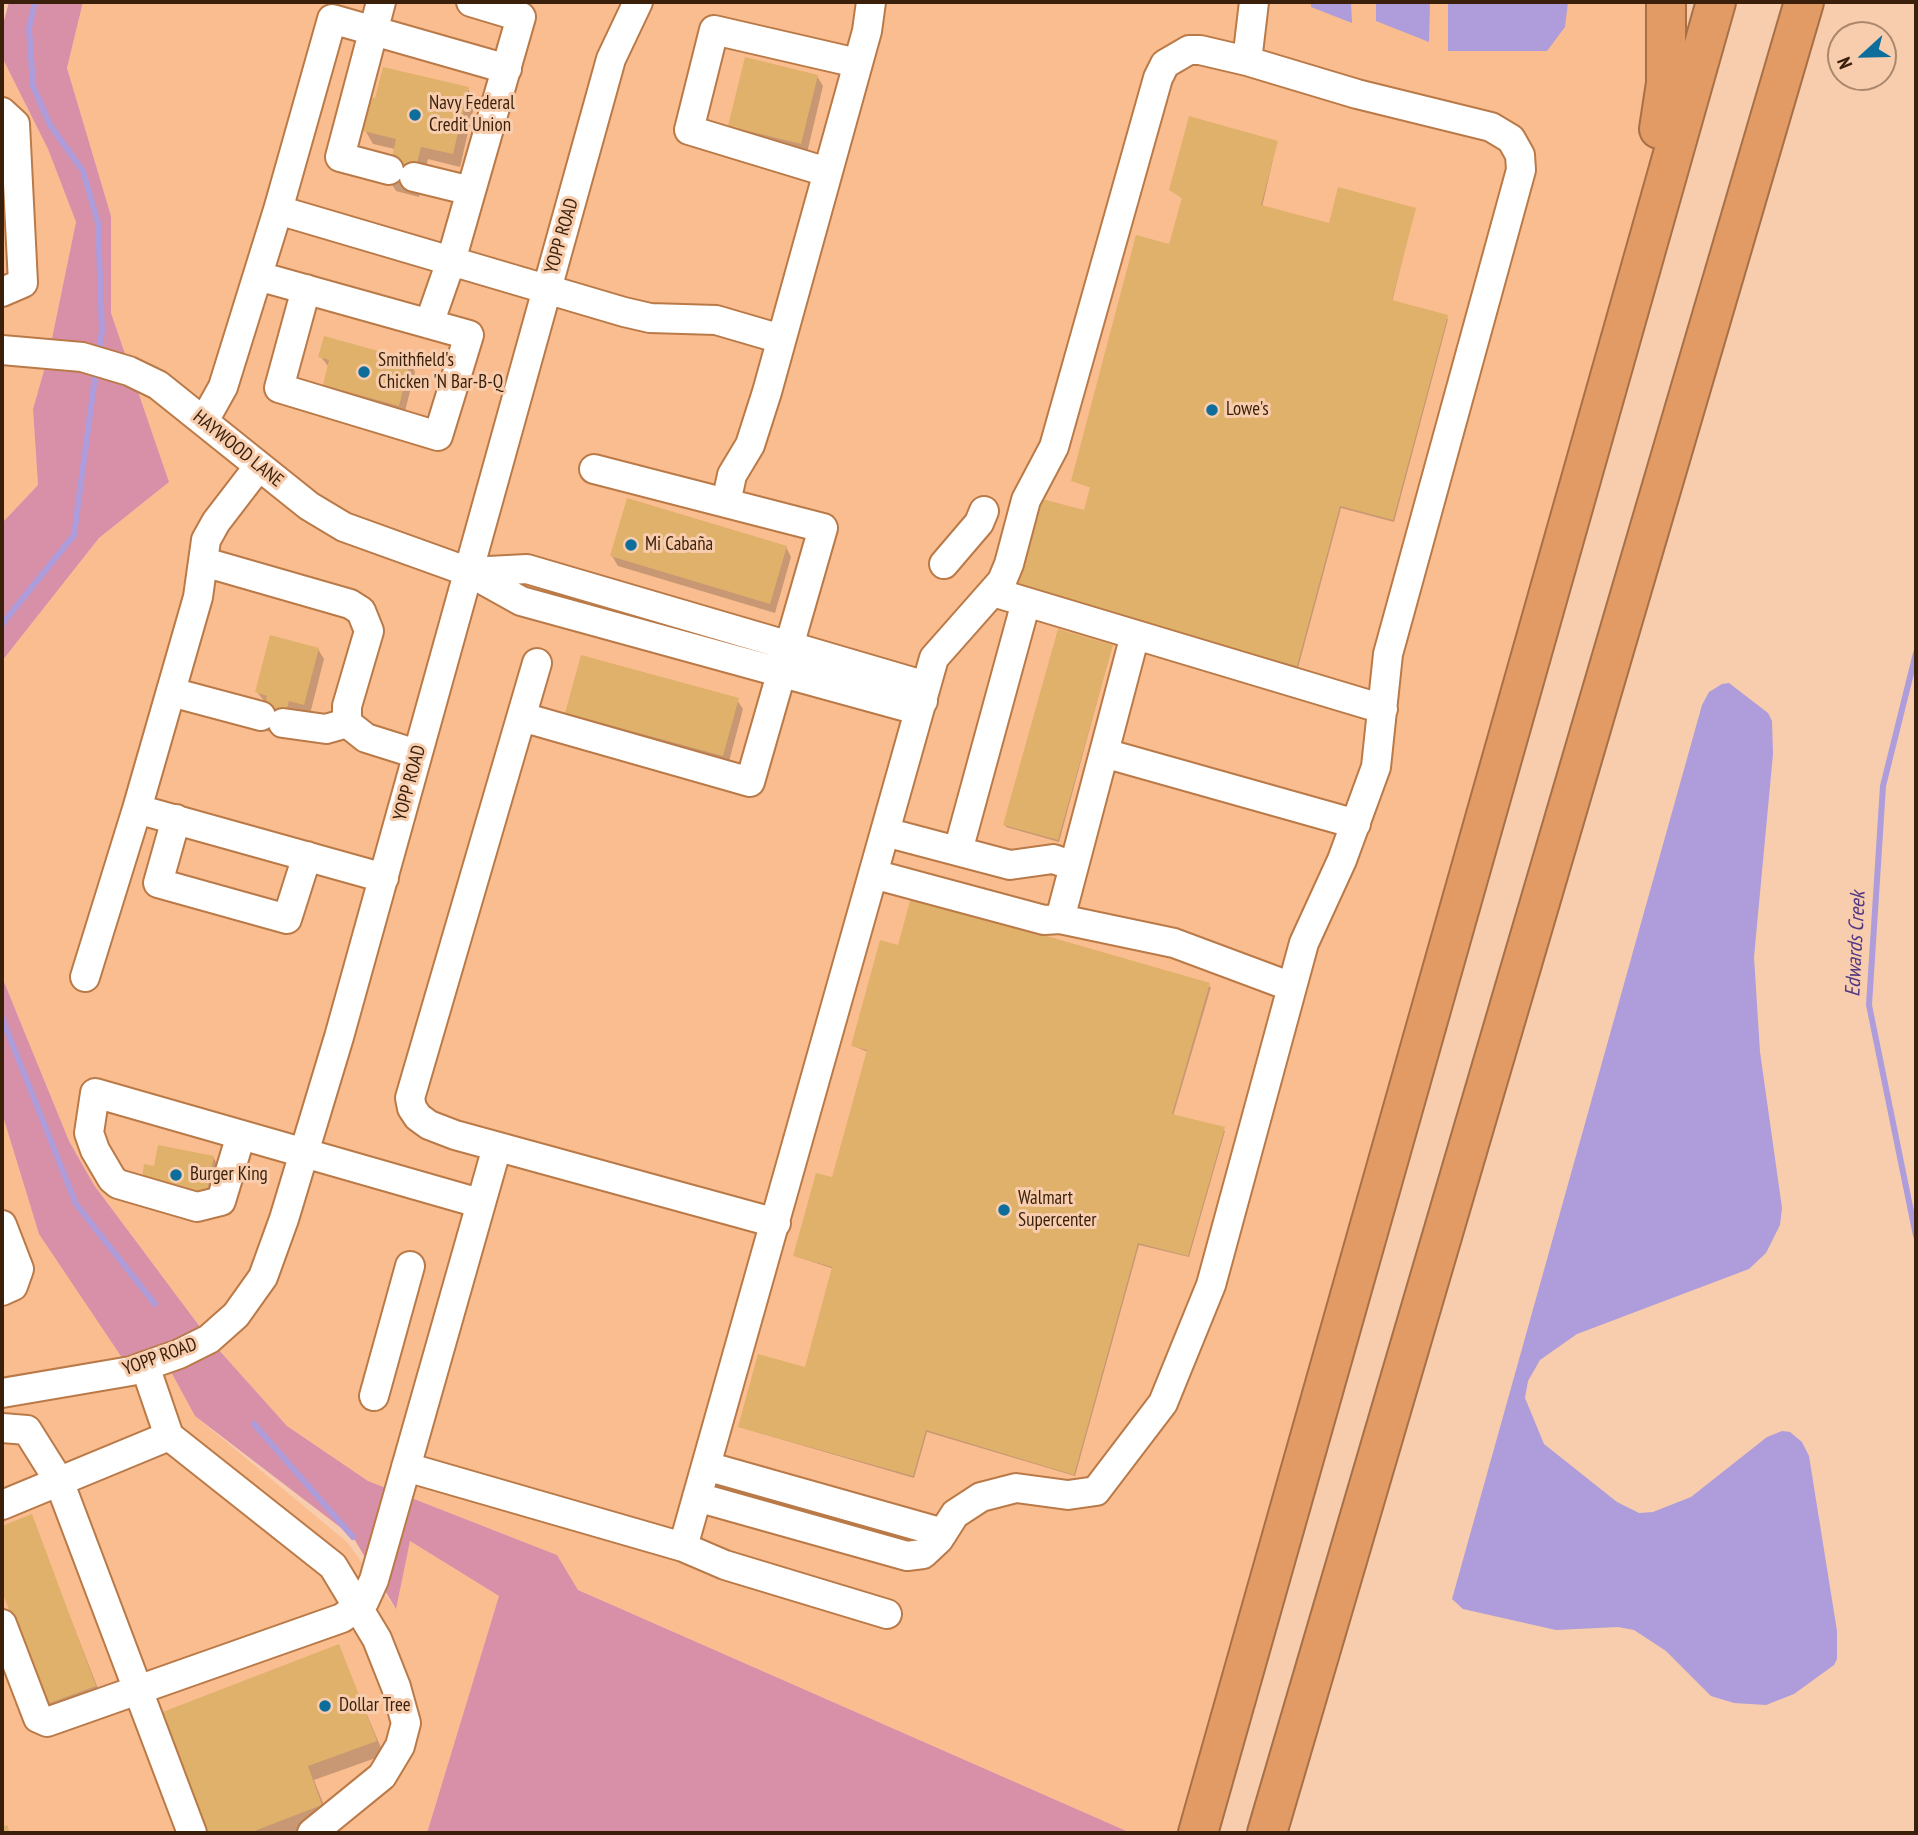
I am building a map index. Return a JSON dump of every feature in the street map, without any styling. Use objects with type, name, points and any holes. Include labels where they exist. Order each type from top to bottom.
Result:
[{"type":"highway","points":[[1636,284],[1666,83],[1667,2]]},
{"type":"highway","points":[[1198,1833],[1716,2]]},
{"type":"highway","points":[[1267,1833],[1803,4]]},
{"type":"street","points":[[381,2],[340,157],[471,191]]},
{"type":"street","points":[[429,324],[451,261],[521,17],[471,2]]},
{"type":"street","name":"YOPP ROAD","points":[[2,1393],[145,1366],[209,1339],[236,1315],[262,1277],[304,1153],[384,878],[611,59],[638,2]]},
{"type":"street","points":[[726,503],[732,475],[750,444],[781,338],[867,31],[871,2]]},
{"type":"street","points":[[1247,61],[1254,2]]},
{"type":"street","points":[[204,421],[223,387],[278,211],[332,19],[507,69]]},
{"type":"street","points":[[827,172],[689,130],[713,30],[857,63]]},
{"type":"street","points":[[683,1547],[697,1497],[776,1223],[934,658],[1002,581],[1009,564],[1030,491],[1054,447],[1158,78],[1165,64],[1189,50],[1200,50],[1357,94],[1491,127],[1511,139],[1520,155],[1521,170],[1388,654],[1376,767],[1356,824],[1304,943],[1211,1285],[1163,1403],[1096,1491],[1068,1496],[1016,1488],[972,1503],[955,1514],[943,1533],[923,1554],[907,1556],[697,1497]]},
{"type":"street","points":[[2,112],[15,124],[9,150],[7,194],[12,264]]},
{"type":"street","points":[[278,211],[650,318],[716,320],[781,338]]},
{"type":"street","points":[[258,276],[306,289],[469,335],[438,436],[279,388],[306,289]]},
{"type":"street","name":"HAYWOOD LANE","points":[[7,349],[82,357],[129,371],[158,385],[309,506],[344,527],[468,572],[521,601],[785,659],[903,706],[923,701]]},
{"type":"street","points":[[85,977],[198,597],[206,540],[216,522],[259,466]]},
{"type":"street","points":[[522,717],[750,782],[823,528],[594,469]]},
{"type":"street","points":[[944,564],[979,523],[984,511]]},
{"type":"street","points":[[204,562],[350,604],[361,611],[369,631],[346,706],[347,723],[366,738],[417,754]]},
{"type":"street","points":[[993,592],[1382,709]]},
{"type":"street","points":[[958,851],[1026,602]]},
{"type":"street","points":[[1060,919],[1135,635]]},
{"type":"street","points":[[537,663],[498,789],[410,1098],[418,1117],[429,1125],[497,1147],[776,1223]]},
{"type":"street","points":[[171,692],[272,719],[326,729],[347,723]]},
{"type":"street","points":[[1104,753],[1356,824]]},
{"type":"street","points":[[137,809],[384,878]]},
{"type":"street","points":[[176,819],[158,883],[287,919],[307,856]]},
{"type":"street","points":[[885,832],[1010,865],[1053,859],[1074,866]]},
{"type":"street","points":[[873,874],[1044,920],[1060,919],[1174,943],[1292,987]]},
{"type":"street","points":[[241,1135],[221,1201],[197,1208],[118,1184],[94,1150],[89,1133],[95,1093],[479,1203]]},
{"type":"street","points":[[2,1624],[37,1718],[47,1722],[342,1618],[359,1605],[368,1595],[374,1580],[497,1147]]},
{"type":"street","points":[[2,1228],[19,1269],[13,1286],[2,1291]]},
{"type":"street","points":[[374,1396],[410,1266]]},
{"type":"street","points":[[145,1366],[169,1436],[333,1566],[359,1605],[377,1639],[397,1687],[406,1723],[400,1746],[382,1776],[312,1833]]},
{"type":"street","points":[[2,1428],[27,1430],[59,1482],[192,1833]]},
{"type":"street","points":[[2,1504],[169,1436]]},
{"type":"street","points":[[706,1466],[943,1533]]},
{"type":"street","points":[[405,1467],[683,1547],[725,1564],[887,1614]]},
{"type":"shaded area","points":[[9,2],[83,2],[67,68],[111,216],[111,313],[169,482],[99,538],[2,661],[2,523],[38,485],[33,409],[49,353],[76,222],[48,149],[2,57],[2,28]]},
{"type":"shaded area","points":[[83,2],[1666,2],[1666,83],[1636,284],[1198,1833],[1131,1833],[578,1590],[557,1555],[368,1481],[287,1426],[209,1339],[94,1185],[69,1141],[2,977],[2,661],[99,538],[169,482],[111,313],[111,216],[67,68]]},
{"type":"shaded area","points":[[1311,2],[1351,2],[1352,23],[1311,7]]},
{"type":"shaded area","points":[[1376,2],[1430,2],[1429,42],[1376,21]]},
{"type":"shaded area","points":[[1448,2],[1568,2],[1565,27],[1547,51],[1448,51]]},
{"type":"shaded area","points":[[2,57],[48,149],[76,222],[49,353],[33,409],[38,485],[2,523]]},
{"type":"shaded area","points":[[1729,683],[1768,713],[1772,721],[1773,754],[1754,957],[1760,1052],[1782,1208],[1780,1225],[1766,1253],[1749,1269],[1577,1334],[1540,1360],[1528,1381],[1525,1398],[1544,1444],[1617,1502],[1639,1513],[1653,1512],[1691,1497],[1767,1437],[1782,1431],[1790,1432],[1802,1442],[1809,1456],[1837,1631],[1837,1659],[1834,1665],[1794,1694],[1766,1705],[1734,1703],[1711,1696],[1666,1651],[1634,1630],[1618,1627],[1556,1630],[1463,1609],[1452,1599],[1702,705],[1709,692]]},
{"type":"shaded area","points":[[2,977],[69,1141],[94,1185],[209,1339],[287,1426],[368,1481],[557,1555],[578,1590],[1131,1833],[427,1833],[499,1596],[410,1541],[396,1609],[353,1537],[195,1416],[164,1359],[131,1371],[39,1234],[2,1113]]},
{"type":"shaded area","points":[[2,1113],[39,1234],[164,1359],[195,1416],[347,1542],[395,1608],[410,1541],[499,1596],[427,1833],[2,1833]]},
{"type":"building","points":[[745,57],[818,75],[801,144],[728,126]]},
{"type":"building","points":[[383,67],[469,87],[453,154],[421,147],[412,184],[387,178],[396,139],[363,131],[371,97],[375,98]]},
{"type":"building","points":[[1189,116],[1278,141],[1261,205],[1329,223],[1338,187],[1416,208],[1392,300],[1448,315],[1393,520],[1340,506],[1297,666],[1011,589],[1035,497],[1084,510],[1090,487],[1071,481],[1136,235],[1169,244],[1182,198],[1169,190]]},
{"type":"building","points":[[324,336],[411,360],[399,406],[323,385],[329,360],[318,357]]},
{"type":"building","points":[[627,498],[787,546],[770,604],[610,556]]},
{"type":"building","points":[[1058,629],[1113,645],[1058,840],[1003,825]]},
{"type":"building","points":[[270,635],[319,648],[304,705],[289,701],[282,728],[260,722],[267,696],[255,692]]},
{"type":"building","points":[[581,655],[739,698],[723,756],[565,713]]},
{"type":"building","name":"Walmart Supercenter","points":[[911,897],[1210,983],[1172,1114],[1225,1127],[1188,1256],[1138,1243],[1074,1475],[926,1430],[913,1476],[738,1427],[758,1354],[805,1367],[832,1267],[793,1256],[816,1173],[832,1177],[867,1050],[851,1046],[880,940],[898,945]]},
{"type":"building","name":"Burger King","points":[[158,1145],[214,1156],[206,1198],[141,1184],[144,1164],[154,1166]]},
{"type":"building","points":[[32,1514],[96,1686],[44,1705],[2,1591],[2,1526]]},
{"type":"building","points":[[339,1644],[377,1741],[308,1766],[322,1805],[249,1833],[205,1833],[160,1713]]},
{"type":"building","points":[[7,1825],[10,1833],[2,1833],[2,1827]]},
{"type":"waterway","points":[[35,2],[29,28],[33,86],[50,125],[83,171],[98,223],[102,331],[98,355]]},
{"type":"waterway","points":[[2,624],[74,535],[96,369]]},
{"type":"waterway","name":"Edwards Creek","points":[[1916,653],[1883,786],[1869,1005],[1916,1236]]},
{"type":"waterway","points":[[2,1018],[76,1204],[155,1304]]},
{"type":"waterway","points":[[254,1424],[353,1537]]},
{"type":"place","name":"Navy Federal Credit Union","points":[[415,115]]},
{"type":"place","name":"Smithfield's Chicken 'N Bar-B-Q","points":[[364,372]]},
{"type":"place","name":"Lowe's","points":[[1212,410]]},
{"type":"place","name":"Mi Cabaña","points":[[631,545]]},
{"type":"place","name":"Burger King","points":[[176,1175]]},
{"type":"place","name":"Walmart Supercenter","points":[[1004,1210]]},
{"type":"place","name":"Dollar Tree","points":[[325,1706]]}]
